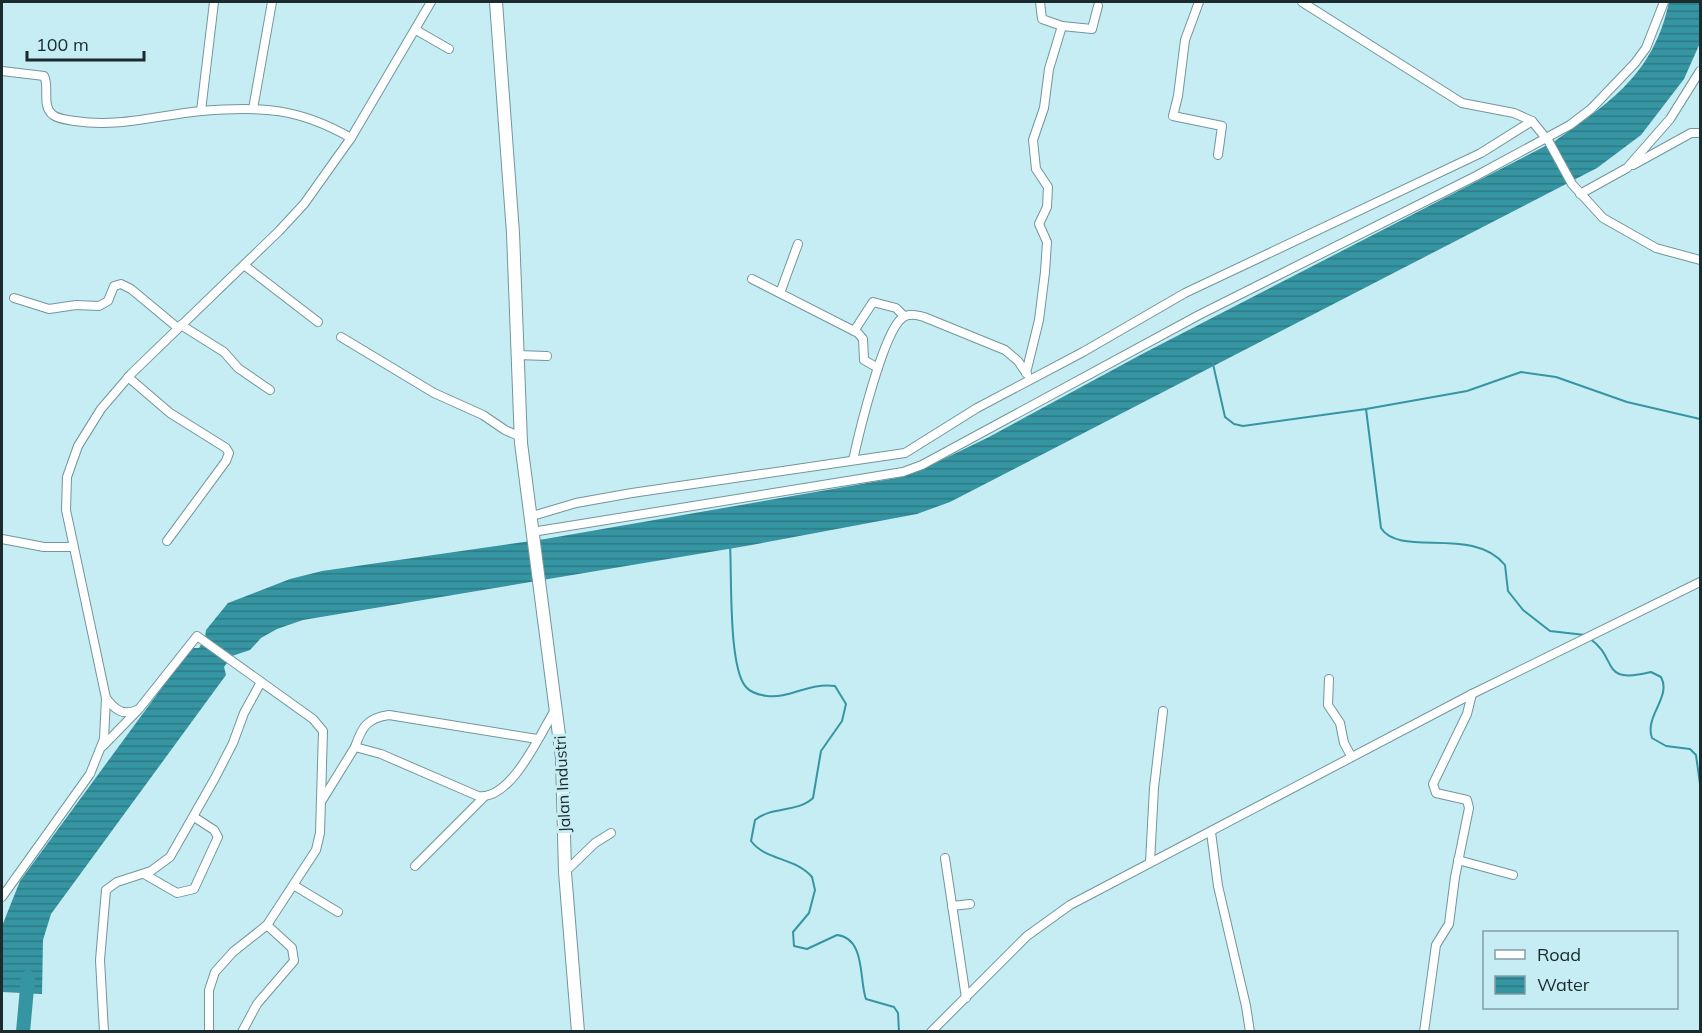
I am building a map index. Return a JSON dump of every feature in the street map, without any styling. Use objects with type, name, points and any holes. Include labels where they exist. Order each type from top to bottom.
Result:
[{"type":"main road","name":"Jalan Industri","points":[[496,2],[512,223],[521,437],[529,517],[557,707],[562,758],[565,872],[578,1032]]},
{"type":"street","points":[[201,111],[214,2]]},
{"type":"street","points":[[253,109],[272,2]]},
{"type":"street","points":[[2,897],[90,774],[102,747],[106,698],[72,547],[65,496],[72,460],[91,423],[128,377],[304,204],[351,138],[431,2]]},
{"type":"street","points":[[1040,2],[1042,20],[1062,26],[1092,28],[1098,6]]},
{"type":"street","points":[[1200,2],[1185,40],[1178,96],[1173,116],[1222,126],[1218,155]]},
{"type":"street","points":[[1302,2],[1455,99],[1468,105],[1514,113],[1532,121],[1547,140],[1580,194],[1603,218],[1656,248],[1701,260]]},
{"type":"street","points":[[532,534],[913,469],[1209,310],[1547,140],[1591,109],[1628,71],[1646,48],[1664,2]]},
{"type":"street","points":[[1027,377],[1041,309],[1047,242],[1039,224],[1047,207],[1048,187],[1036,169],[1033,140],[1044,108],[1049,69],[1062,26]]},
{"type":"street","points":[[416,30],[449,49]]},
{"type":"street","points":[[2,71],[44,76],[48,109],[51,114],[69,120],[122,124],[201,111],[253,109],[303,115],[351,138]]},
{"type":"street","points":[[1627,168],[1665,126],[1701,71]]},
{"type":"street","points":[[529,517],[576,503],[905,453],[1027,377],[1083,352],[1185,293],[1482,153],[1532,121]]},
{"type":"street","points":[[1580,194],[1691,133],[1701,133]]},
{"type":"street","points":[[780,293],[798,244]]},
{"type":"street","points":[[244,265],[318,322]]},
{"type":"street","points":[[752,279],[854,331],[863,339],[864,360],[878,368]]},
{"type":"street","points":[[14,298],[50,309],[76,305],[99,306],[105,304],[116,285],[121,284],[131,289],[179,326],[224,352],[238,368],[270,390]]},
{"type":"street","points":[[854,331],[873,302],[896,308],[904,316]]},
{"type":"street","points":[[852,460],[878,368],[897,324],[904,316],[912,314],[924,317],[999,347],[1011,355],[1027,377]]},
{"type":"street","points":[[341,337],[442,397],[483,415],[505,430],[521,437]]},
{"type":"street","points":[[517,355],[547,356]]},
{"type":"street","points":[[128,377],[170,412],[226,448],[229,453],[226,461],[166,541]]},
{"type":"street","points":[[2,539],[44,548],[72,547]]},
{"type":"street","points":[[931,1032],[1037,927],[1070,905],[1472,694],[1701,582]]},
{"type":"street","points":[[102,747],[140,709],[197,636],[313,719],[323,731],[318,842],[295,886],[267,925],[233,952],[215,972],[210,990],[209,1032]]},
{"type":"street","points":[[1329,679],[1328,705],[1340,723],[1344,743],[1351,756]]},
{"type":"street","points":[[104,1032],[100,960],[105,893],[108,887],[117,882],[144,874],[166,861],[194,817],[230,748],[244,712],[261,682]]},
{"type":"street","points":[[1424,1032],[1436,945],[1449,924],[1469,802],[1463,798],[1436,793],[1433,784],[1467,714],[1472,694]]},
{"type":"street","points":[[106,698],[120,712],[127,713],[140,709]]},
{"type":"street","points":[[355,747],[381,754],[484,797],[495,795],[506,787],[557,707]]},
{"type":"street","points":[[1150,862],[1154,788],[1163,711]]},
{"type":"street","points":[[319,805],[355,747],[365,724],[379,717],[389,715],[537,740]]},
{"type":"street","points":[[415,866],[484,797]]},
{"type":"street","points":[[144,874],[177,892],[194,889],[218,837],[213,830],[194,817]]},
{"type":"street","points":[[1211,832],[1218,886],[1250,1032]]},
{"type":"street","points":[[565,872],[595,843],[611,833]]},
{"type":"street","points":[[945,858],[966,998]]},
{"type":"street","points":[[1458,860],[1513,875]]},
{"type":"street","points":[[295,886],[338,912]]},
{"type":"street","points":[[952,906],[970,904]]},
{"type":"street","points":[[242,1032],[257,1004],[294,961],[292,948],[267,925]]},
{"type":"water","points":[[1669,2],[1700,2],[1700,43],[1684,79],[1641,135],[1597,168],[950,502],[917,514],[746,546],[303,620],[277,629],[261,638],[250,650],[232,656],[224,667],[226,675],[51,914],[43,940],[42,994],[2,992],[2,926],[20,881],[191,648],[199,648],[205,638],[206,630],[228,603],[290,579],[322,571],[545,539],[896,478],[923,469],[989,437],[1144,353],[1555,141],[1612,99],[1641,67],[1653,48]]},
{"type":"waterway","points":[[1213,364],[1225,417],[1234,424],[1243,426],[1366,409],[1467,391],[1521,372],[1556,377],[1627,402],[1700,419]]},
{"type":"waterway","points":[[1366,409],[1381,528],[1390,537],[1404,541],[1457,544],[1491,553],[1505,565],[1508,591],[1523,610],[1550,631],[1585,635]]},
{"type":"waterway","points":[[730,545],[732,619],[736,660],[740,676],[746,687],[759,694],[775,696],[817,686],[835,686],[846,704],[842,721],[821,751],[813,798],[800,806],[769,813],[755,820],[751,841],[764,852],[797,866],[812,877],[815,890],[809,913],[793,932],[794,946],[807,949],[837,935],[846,938],[853,944],[860,961],[866,999],[894,1007],[898,1013],[899,1032]]},
{"type":"waterway","points":[[1589,638],[1598,646],[1616,672],[1623,675],[1651,672],[1661,677],[1663,692],[1652,722],[1652,738],[1666,746],[1690,749],[1696,755],[1700,784]]},
{"type":"waterway","points":[[23,1032],[28,977]]}]
